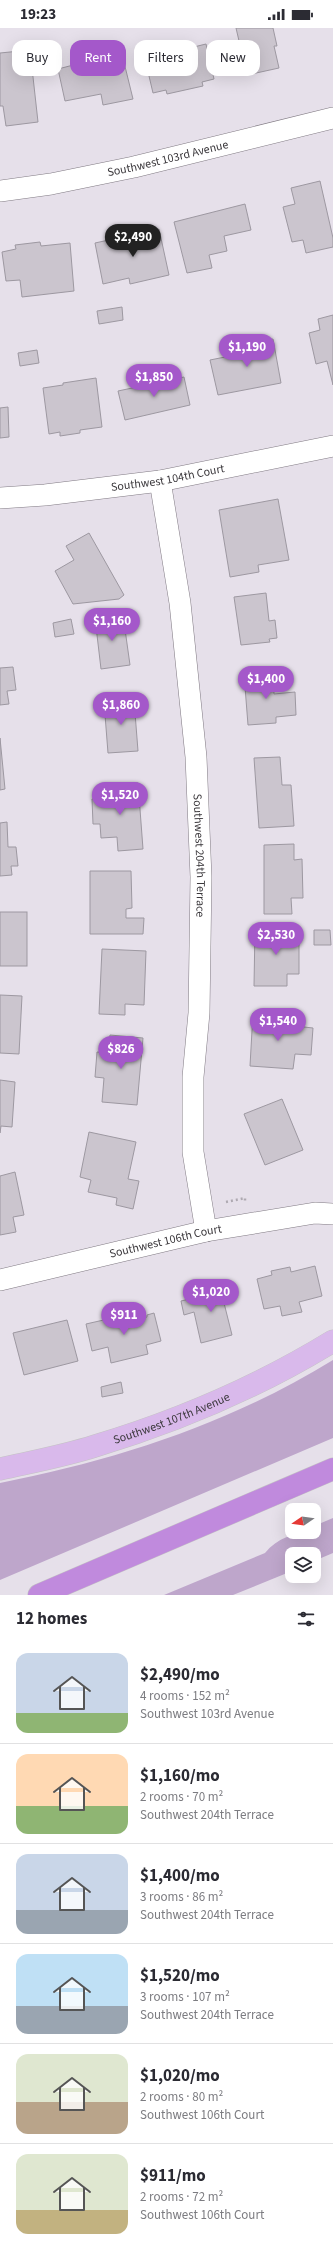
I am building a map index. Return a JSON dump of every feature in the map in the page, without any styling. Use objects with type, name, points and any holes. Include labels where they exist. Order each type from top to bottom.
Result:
[{"type":"highway","points":[[39,1595],[333,1469]]},
{"type":"main road","name":"Southwest 107th Avenue","points":[[0,1469],[93,1447],[196,1411],[254,1385],[333,1341]]},
{"type":"street","name":"Southwest 103rd Avenue","points":[[0,191],[51,184],[134,167],[333,118]]},
{"type":"street","name":"Southwest 104th Court","points":[[0,498],[45,495],[160,481],[333,446]]},
{"type":"street","name":"Southwest 204th Terrace","points":[[160,481],[180,603],[196,757],[200,845],[200,946],[199,1013],[194,1077],[193,1145],[194,1167],[206,1231]]},
{"type":"street","name":"Southwest 106th Court","points":[[0,1280],[206,1231],[315,1213],[333,1214]]},
{"type":"shaded area","points":[[333,1360],[333,1438],[0,1580],[0,1483],[44,1474],[130,1451],[214,1421],[254,1403]]},
{"type":"shaded area","points":[[333,1518],[333,1553],[321,1558],[321,1547],[285,1547],[285,1574],[233,1595],[164,1595],[265,1553],[275,1543],[285,1538],[321,1539],[321,1523]]},
{"type":"building","points":[[236,28],[273,28],[277,46],[274,46],[279,68],[260,72],[260,40],[239,40]]},
{"type":"building","points":[[206,44],[206,76],[213,76],[214,79],[202,82],[203,86],[167,94],[166,90],[153,93],[149,76],[198,76],[198,46]]},
{"type":"building","points":[[12,52],[12,76],[33,76],[38,122],[6,126],[3,106],[0,106],[0,53]]},
{"type":"building","points":[[70,66],[70,76],[126,76],[126,70],[133,99],[103,105],[101,94],[65,101],[60,76],[62,76],[62,68]]},
{"type":"building","points":[[320,181],[333,238],[333,247],[306,253],[303,240],[292,242],[283,207],[295,204],[291,188]]},
{"type":"building","points":[[245,204],[251,230],[224,236],[227,251],[209,255],[212,268],[187,273],[174,222]]},
{"type":"building","points":[[159,229],[169,275],[130,284],[129,278],[103,284],[95,243]]},
{"type":"building","points":[[40,242],[41,246],[70,243],[74,291],[22,297],[20,280],[6,281],[2,252],[16,249],[15,245]]},
{"type":"building","points":[[122,307],[123,320],[99,324],[97,311]]},
{"type":"building","points":[[333,315],[333,385],[327,361],[316,364],[309,333],[320,330],[318,319]]},
{"type":"building","points":[[273,339],[281,383],[218,395],[210,360],[230,356],[228,347]]},
{"type":"building","points":[[37,350],[39,363],[20,366],[18,353]]},
{"type":"building","points":[[184,377],[190,405],[125,420],[118,391]]},
{"type":"building","points":[[96,378],[102,427],[80,430],[80,433],[60,436],[60,432],[49,434],[43,388],[63,385],[63,383]]},
{"type":"building","points":[[8,407],[9,437],[0,438],[0,408]]},
{"type":"building","points":[[278,499],[289,560],[258,565],[259,572],[230,577],[219,510]]},
{"type":"building","points":[[89,533],[124,595],[119,599],[73,604],[55,571],[74,560],[66,546]]},
{"type":"building","points":[[266,593],[269,621],[275,620],[277,638],[269,639],[270,642],[241,645],[234,597]]},
{"type":"building","points":[[123,615],[130,665],[101,669],[95,618]]},
{"type":"building","points":[[71,619],[74,634],[55,637],[53,623]]},
{"type":"building","points":[[13,667],[16,690],[7,691],[9,704],[0,705],[0,668]]},
{"type":"building","points":[[273,672],[274,694],[295,692],[296,715],[276,717],[276,723],[248,725],[244,674]]},
{"type":"building","points":[[134,700],[138,751],[108,753],[104,702]]},
{"type":"building","points":[[0,738],[5,789],[0,790]]},
{"type":"building","points":[[280,757],[282,785],[291,785],[294,826],[259,828],[254,758]]},
{"type":"building","points":[[138,783],[143,849],[118,851],[117,837],[101,838],[100,824],[93,824],[92,799],[107,798],[106,784]]},
{"type":"building","points":[[7,822],[8,847],[16,847],[18,866],[11,866],[12,875],[0,876],[0,823]]},
{"type":"building","points":[[294,844],[294,860],[302,859],[303,898],[291,898],[292,914],[264,914],[264,845]]},
{"type":"building","points":[[90,871],[131,871],[132,908],[126,909],[126,918],[144,918],[143,934],[90,934]]},
{"type":"building","points":[[0,912],[27,912],[27,966],[0,966]]},
{"type":"building","points":[[255,928],[299,929],[299,974],[287,974],[287,986],[254,986]]},
{"type":"building","points":[[314,930],[330,930],[331,945],[314,945]]},
{"type":"building","points":[[102,949],[146,951],[144,1005],[125,1004],[125,1015],[99,1014]]},
{"type":"building","points":[[0,995],[22,996],[19,1054],[0,1053]]},
{"type":"building","points":[[253,1013],[287,1016],[286,1025],[313,1028],[311,1055],[295,1054],[293,1069],[250,1066]]},
{"type":"building","points":[[110,1035],[143,1038],[137,1105],[102,1102],[104,1078],[95,1077],[97,1052],[108,1053]]},
{"type":"building","points":[[0,1080],[15,1082],[12,1127],[1,1126],[0,1133]]},
{"type":"building","points":[[282,1099],[303,1150],[265,1165],[244,1114]]},
{"type":"building","points":[[89,1132],[136,1142],[128,1179],[139,1181],[133,1209],[116,1205],[117,1198],[88,1192],[91,1180],[80,1177]]},
{"type":"building","points":[[15,1172],[24,1215],[13,1217],[16,1232],[0,1235],[0,1176]]},
{"type":"building","points":[[315,1266],[322,1296],[299,1302],[302,1312],[282,1316],[280,1306],[264,1309],[257,1279],[272,1275],[271,1271],[290,1267],[291,1272]]},
{"type":"building","points":[[231,1284],[235,1300],[224,1303],[232,1335],[201,1343],[194,1312],[184,1315],[181,1301],[206,1295],[205,1291]]},
{"type":"building","points":[[154,1313],[161,1341],[146,1345],[148,1354],[111,1363],[108,1347],[92,1351],[86,1324],[130,1314],[132,1321],[147,1317],[147,1315]]},
{"type":"building","points":[[67,1320],[78,1361],[24,1375],[13,1333]]},
{"type":"building","points":[[121,1382],[123,1393],[102,1397],[101,1387]]}]
